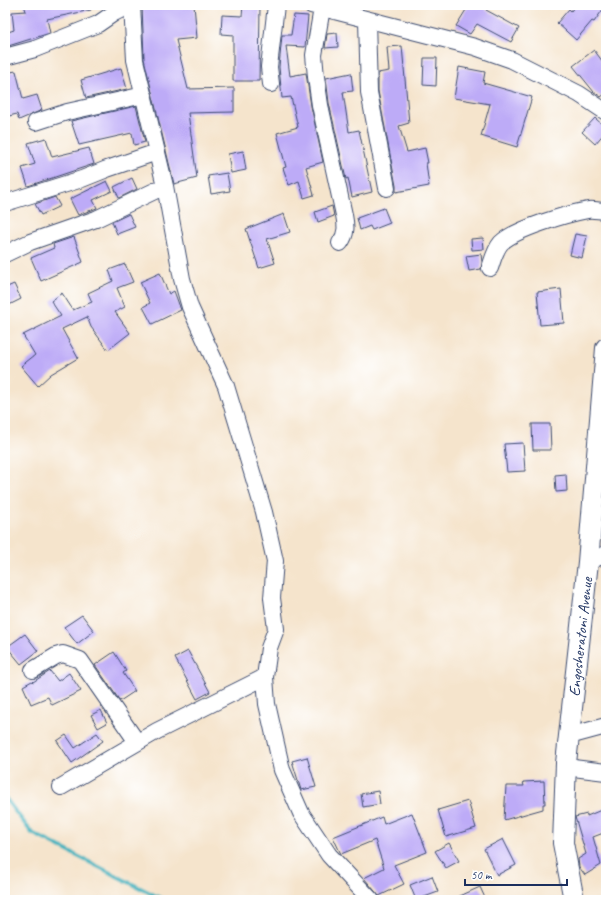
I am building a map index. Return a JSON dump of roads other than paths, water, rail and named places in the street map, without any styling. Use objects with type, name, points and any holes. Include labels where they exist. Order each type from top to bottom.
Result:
[{"type":"street","points":[[5,57],[35,49],[98,24],[114,13],[131,5],[135,60],[157,152],[182,279],[190,307],[226,386],[264,512],[275,561],[272,598],[276,629],[269,648],[265,677],[267,704],[282,770],[301,813],[329,855],[371,900]]},
{"type":"street","points":[[271,84],[269,67],[276,5]]},
{"type":"street","points":[[340,243],[344,237],[346,226],[320,105],[314,55],[325,7],[367,20],[475,47],[512,60],[579,94],[606,112]]},
{"type":"street","points":[[367,20],[369,92],[387,188]]},
{"type":"street","points":[[36,122],[67,112],[144,95]]},
{"type":"street","points":[[5,203],[82,180],[107,169],[157,152]]},
{"type":"street","points":[[5,254],[30,242],[96,219],[137,201],[164,186]]},
{"type":"street","points":[[490,268],[494,254],[501,243],[512,235],[569,214],[590,210],[606,212]]},
{"type":"street","name":"Engosheratoni Avenue","points":[[574,900],[563,843],[565,767],[588,562],[606,348]]},
{"type":"street","points":[[588,562],[606,554]]},
{"type":"street","points":[[33,670],[56,656],[63,654],[80,660],[137,742]]},
{"type":"street","points":[[61,787],[137,742],[206,705],[265,677]]},
{"type":"street","points":[[569,736],[606,726]]},
{"type":"street","points":[[565,767],[606,772]]},
{"type":"waterway","points":[[5,798],[32,833],[164,900]]}]
